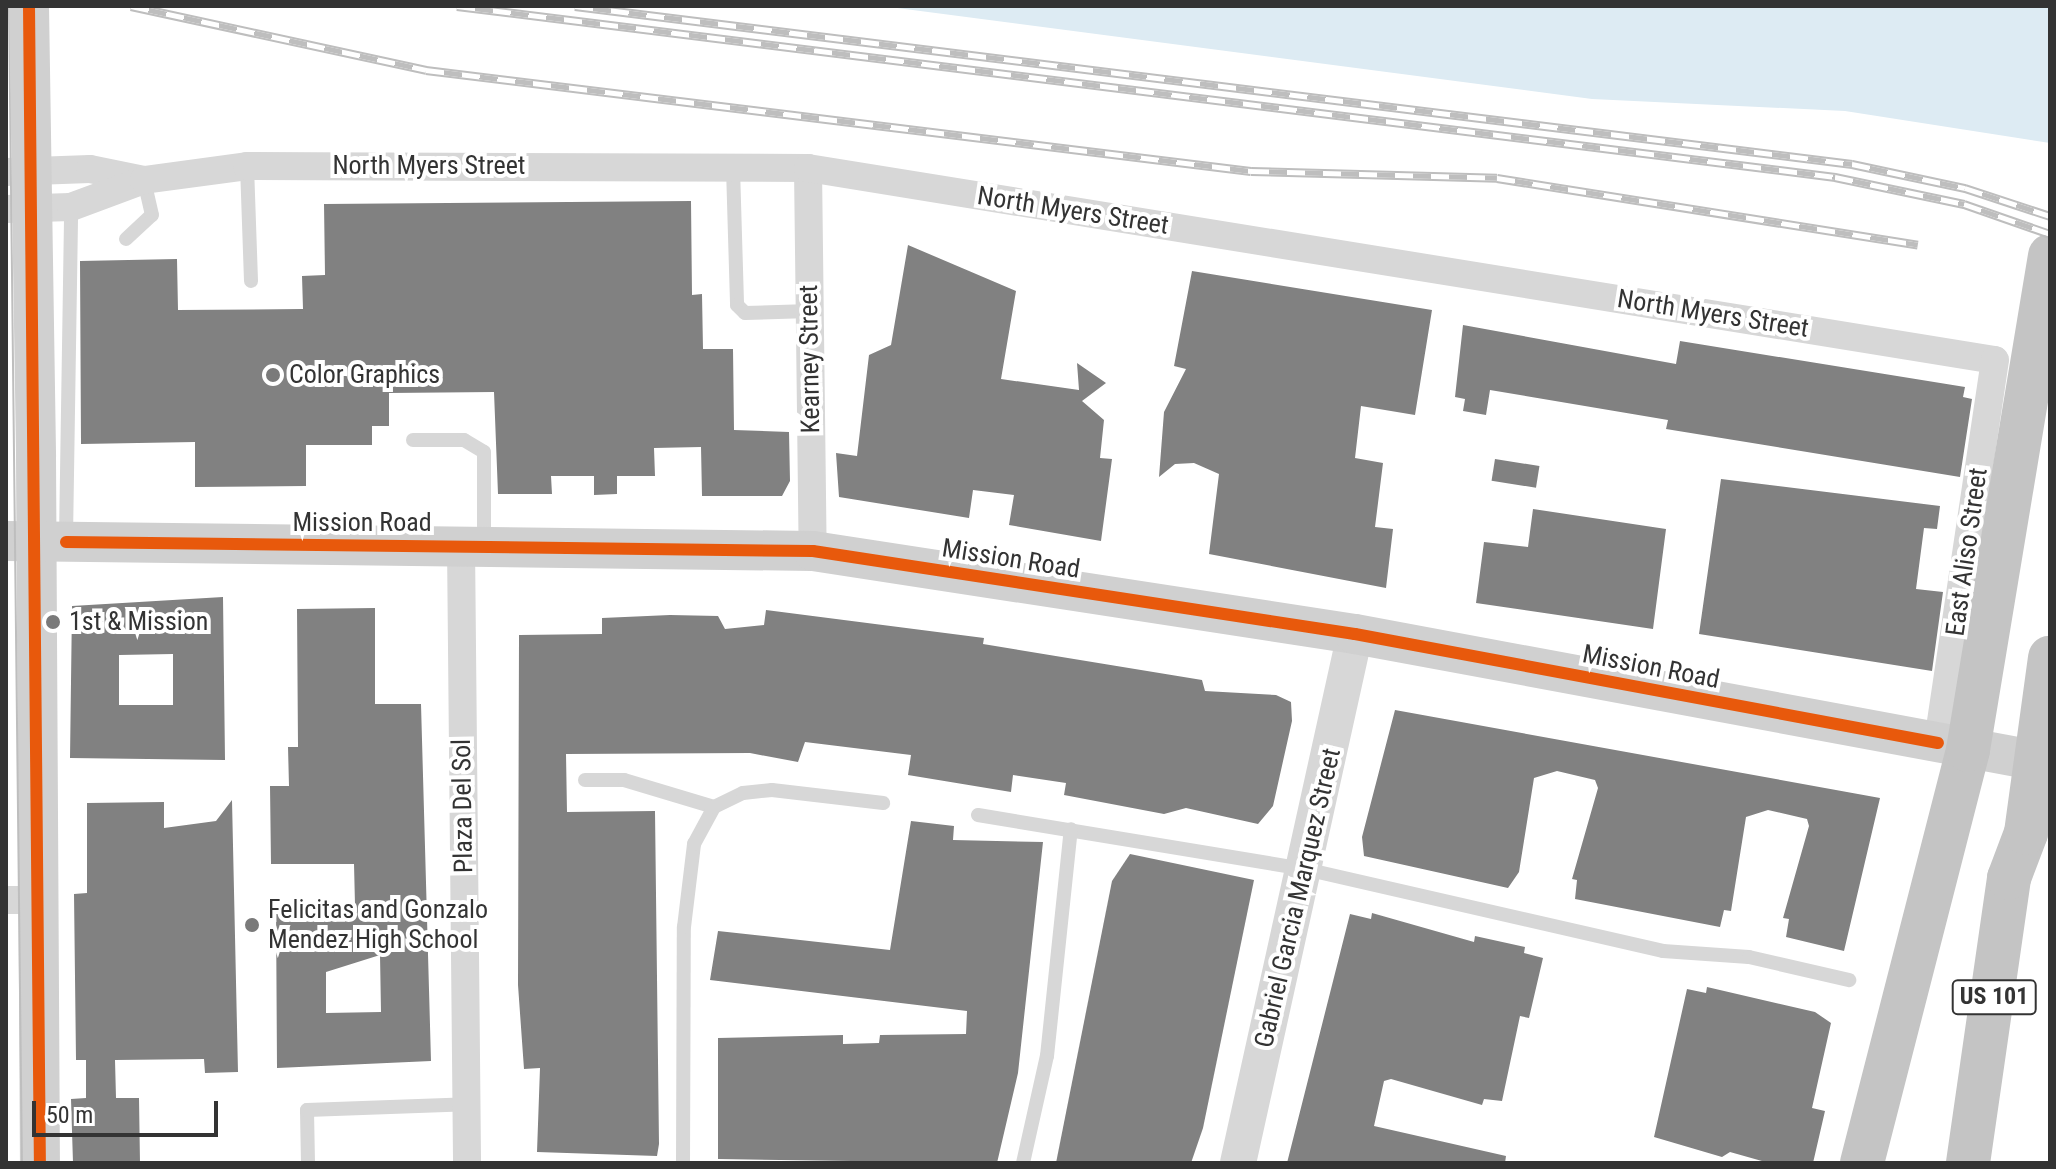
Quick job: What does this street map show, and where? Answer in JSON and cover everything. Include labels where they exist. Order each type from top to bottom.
[{"type":"highway","points":[[1875,1163],[1953,746],[2007,550],[2049,262]]},
{"type":"highway","name":"US 101","points":[[1968,1163],[2009,878],[2026,833],[2050,658]]},
{"type":"highway","points":[[2001,1163],[2026,833]]},
{"type":"highway","points":[[1862,1163],[1909,991]]},
{"type":"main road","points":[[29,6],[36,541],[22,900],[40,1163]]},
{"type":"main road","name":"Mission Road","points":[[36,541],[813,551],[1355,634],[2050,763]]},
{"type":"street","name":"North Myers Street","points":[[6,209],[71,207],[144,180],[247,166],[808,168],[1995,360]]},
{"type":"street","name":"Kearney Street","points":[[808,168],[813,551]]},
{"type":"street","name":"North Myers Street","points":[[6,172],[74,169],[144,180]]},
{"type":"street","name":"East Aliso Street","points":[[1953,746],[1995,360]]},
{"type":"street","name":"Plaza Del Sol","points":[[467,1163],[472,545]]},
{"type":"street","name":"Gabriel Garcia Marquez Street","points":[[1238,1163],[1355,634]]},
{"type":"lane","points":[[247,166],[251,281]]},
{"type":"lane","points":[[733,168],[737,305],[745,313],[810,311]]},
{"type":"lane","points":[[126,239],[152,215],[144,180]]},
{"type":"lane","points":[[36,541],[71,207]]},
{"type":"lane","points":[[413,440],[464,440],[484,452],[472,545]]},
{"type":"lane","points":[[585,780],[624,780],[714,807]]},
{"type":"lane","points":[[683,1163],[684,927],[694,844],[714,807],[743,793],[772,790],[883,803]]},
{"type":"lane","points":[[978,815],[1305,869],[1663,951],[1749,957],[1849,980]]},
{"type":"lane","points":[[1023,1163],[1047,1056],[1071,829]]},
{"type":"lane","points":[[308,1163],[307,1110],[467,1104]]},
{"type":"shaded area","points":[[882,6],[2050,6],[2050,143],[1845,111],[1592,99]]},
{"type":"building","points":[[691,201],[692,295],[702,294],[703,349],[733,349],[734,430],[789,432],[790,481],[782,496],[702,496],[701,447],[654,448],[655,476],[617,476],[617,494],[594,495],[594,476],[551,476],[552,494],[498,494],[494,392],[389,393],[389,426],[372,426],[372,445],[306,445],[306,486],[195,487],[195,442],[81,444],[80,261],[177,259],[178,310],[303,309],[302,276],[325,275],[324,204]]},
{"type":"building","points":[[908,245],[1016,291],[1001,379],[1079,390],[1077,363],[1106,383],[1082,401],[1104,420],[1100,458],[1112,459],[1101,541],[1009,525],[1014,495],[973,490],[969,518],[839,497],[836,453],[857,456],[869,355],[891,345]]},
{"type":"building","points":[[1192,271],[1432,310],[1415,415],[1361,406],[1355,458],[1383,463],[1375,527],[1393,529],[1386,588],[1209,554],[1219,474],[1194,463],[1175,464],[1159,477],[1164,412],[1186,369],[1174,366]]},
{"type":"building","points":[[1463,325],[1676,364],[1680,341],[1965,387],[1963,397],[1972,399],[1960,477],[1666,429],[1668,420],[1490,390],[1486,415],[1463,411],[1465,399],[1455,397]]},
{"type":"building","points":[[1495,459],[1539,466],[1536,488],[1492,481]]},
{"type":"building","points":[[1721,479],[1940,506],[1937,529],[1924,528],[1916,589],[1943,592],[1932,671],[1699,634]]},
{"type":"building","points":[[1533,509],[1666,529],[1653,629],[1476,603],[1484,542],[1528,547]]},
{"type":"building","points":[[223,597],[225,760],[70,758],[72,606]],"holes":[[[173,654],[173,705],[119,705],[119,655]]]},
{"type":"building","points":[[375,608],[375,704],[421,704],[431,1061],[277,1068],[276,906],[355,905],[354,864],[271,864],[270,786],[289,786],[288,747],[298,747],[297,609]],"holes":[[[380,955],[381,1012],[326,1013],[326,972]]]},
{"type":"building","points":[[766,610],[984,638],[983,644],[1202,680],[1205,691],[1276,695],[1291,702],[1292,721],[1273,806],[1258,824],[1186,808],[1164,814],[1064,795],[1066,783],[1013,775],[1011,792],[908,775],[911,755],[805,742],[798,762],[750,753],[566,754],[567,812],[655,811],[659,1144],[657,1156],[537,1152],[540,1068],[524,1069],[518,985],[519,635],[602,634],[602,618],[670,615],[718,616],[725,629],[764,625]]},
{"type":"building","points":[[1395,710],[1880,798],[1844,951],[1786,937],[1789,919],[1783,918],[1809,826],[1807,819],[1768,810],[1746,817],[1731,911],[1724,910],[1720,927],[1575,899],[1577,880],[1572,879],[1598,788],[1595,780],[1557,771],[1534,778],[1519,872],[1508,888],[1364,856],[1362,837]]},
{"type":"building","points":[[232,800],[238,1072],[205,1073],[204,1059],[115,1060],[116,1098],[139,1098],[140,1163],[73,1163],[71,1099],[86,1098],[86,1060],[76,1060],[74,894],[87,893],[87,803],[164,802],[164,828],[216,821]]},
{"type":"building","points":[[911,821],[954,826],[953,840],[1043,842],[1018,1073],[997,1163],[718,1159],[718,1038],[843,1035],[843,1044],[879,1043],[880,1035],[966,1034],[967,1011],[710,980],[718,931],[890,950]]},
{"type":"building","points":[[1130,854],[1254,880],[1203,1128],[1191,1163],[1056,1163],[1112,881]]},
{"type":"building","points":[[1372,913],[1474,942],[1475,936],[1525,947],[1524,953],[1543,958],[1529,1018],[1520,1016],[1502,1101],[1484,1099],[1482,1105],[1391,1079],[1384,1081],[1374,1126],[1506,1156],[1505,1163],[1287,1163],[1350,914],[1371,919]]},
{"type":"building","points":[[1707,987],[1815,1012],[1831,1023],[1812,1108],[1825,1111],[1813,1163],[1769,1163],[1730,1152],[1722,1157],[1654,1137],[1687,989],[1706,993]]},
{"type":"tram line","points":[[9,6],[22,1163]]},
{"type":"railway","points":[[131,6],[426,70],[1251,171],[1497,178],[1918,245]]},
{"type":"railway","points":[[457,6],[1835,177],[1964,204],[2050,234]]},
{"type":"railway","points":[[575,6],[1852,164],[1965,188],[2050,216]]},
{"type":"cycle path","points":[[29,6],[40,1163]]},
{"type":"cycle path","points":[[66,542],[813,551],[1355,634],[1938,743]]},
{"type":"place","name":"Color Graphics","points":[[273,375]]},
{"type":"place","name":"1st & Mission","points":[[53,622]]},
{"type":"place","name":"Felicitas and Gonzalo Mendez High School","points":[[252,925]]}]
